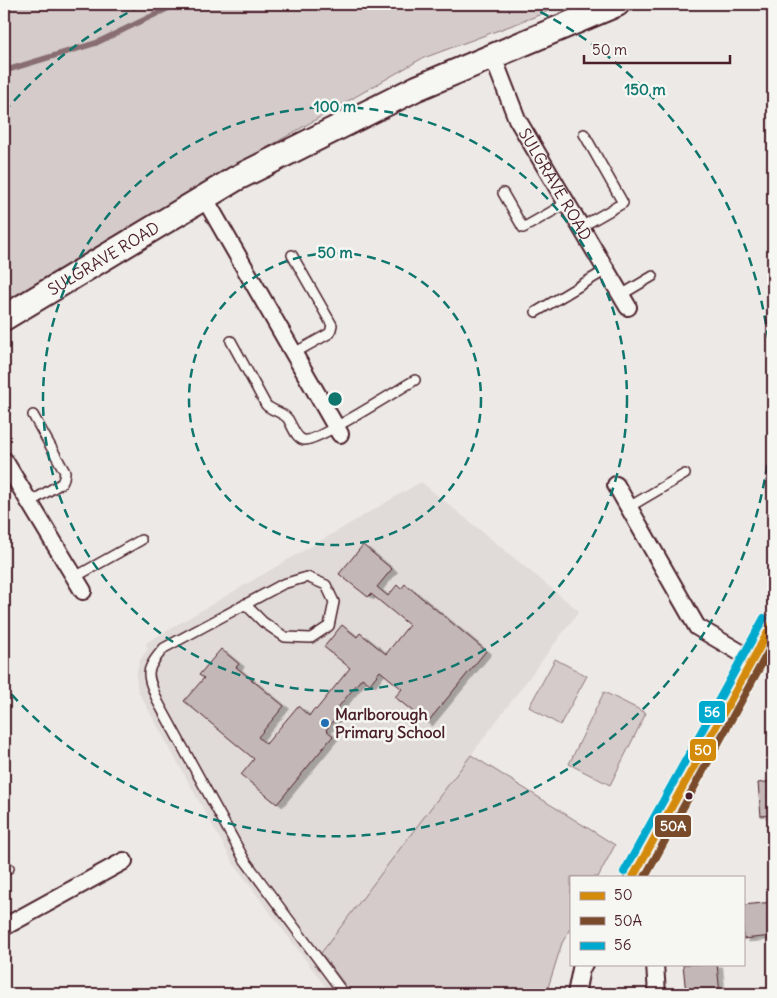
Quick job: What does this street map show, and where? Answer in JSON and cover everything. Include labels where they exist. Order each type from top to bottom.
[{"type":"street","name":"SULGRAVE ROAD","points":[[4,318],[235,179],[417,88],[617,4]]},
{"type":"street","name":"SULGRAVE ROAD","points":[[493,57],[517,119],[624,301]]},
{"type":"street","points":[[204,197],[338,430]]},
{"type":"street","points":[[4,460],[79,584]]},
{"type":"street","points":[[616,484],[697,626],[753,660]]},
{"type":"street","points":[[634,876],[773,623]]},
{"type":"street","points":[[5,922],[124,861]]},
{"type":"street","points":[[576,994],[583,966]]},
{"type":"street","points":[[655,966],[657,994]]},
{"type":"lane","points":[[581,228],[623,203],[584,134]]},
{"type":"lane","points":[[503,193],[523,228],[567,204]]},
{"type":"lane","points":[[292,255],[332,325],[330,333],[294,353]]},
{"type":"lane","points":[[536,312],[606,270]]},
{"type":"lane","points":[[624,301],[653,276]]},
{"type":"lane","points":[[231,341],[266,405],[271,410],[287,417],[300,438],[304,440],[310,440],[338,430],[415,380]]},
{"type":"lane","points":[[30,502],[62,483],[65,472],[33,415]]},
{"type":"lane","points":[[629,507],[685,474]]},
{"type":"lane","points":[[79,584],[142,540]]},
{"type":"lane","points":[[245,604],[285,638],[311,638],[329,626],[334,602],[326,584],[307,577],[283,584],[245,604],[164,648],[151,664],[148,678],[158,702],[244,859],[344,994]]},
{"type":"shaded area","points":[[4,4],[565,4],[421,59],[136,223],[4,302]]},
{"type":"shaded area","name":"Marlborough Primary School","points":[[421,482],[579,611],[471,755],[615,845],[599,876],[570,876],[570,929],[562,943],[546,994],[331,994],[234,864],[138,691],[136,675],[140,660],[148,649],[146,643]]},
{"type":"shaded area","points":[[555,659],[587,676],[560,725],[529,707]]},
{"type":"shaded area","points":[[604,692],[646,713],[610,785],[569,764]]},
{"type":"shaded area","points":[[471,755],[615,845],[599,876],[570,876],[570,929],[562,943],[546,994],[352,994],[321,953]]},
{"type":"building","points":[[363,545],[392,569],[377,587],[388,596],[397,585],[401,589],[405,584],[486,651],[427,723],[395,697],[402,689],[380,671],[370,684],[362,678],[336,710],[339,713],[326,730],[333,736],[277,804],[241,775],[254,759],[184,701],[204,678],[199,675],[221,649],[239,664],[236,667],[284,706],[258,737],[266,744],[298,706],[309,716],[314,709],[316,710],[350,668],[324,647],[342,625],[357,637],[360,633],[386,654],[409,625],[371,594],[368,597],[339,574]]},
{"type":"building","points":[[773,781],[773,815],[761,816],[758,783]]},
{"type":"building","points":[[773,902],[773,936],[744,939],[744,905]]},
{"type":"building","points":[[683,966],[717,966],[720,994],[686,994]]},
{"type":"waterway","points":[[4,71],[96,43],[177,4]]},
{"type":"transit line","name":"56","points":[[624,872],[764,618]]},
{"type":"transit line","name":"50","points":[[634,876],[773,623]]},
{"type":"transit line","name":"50A","points":[[646,876],[773,643]]},
{"type":"place","name":"Marlborough Primary School","points":[[325,723]]}]
